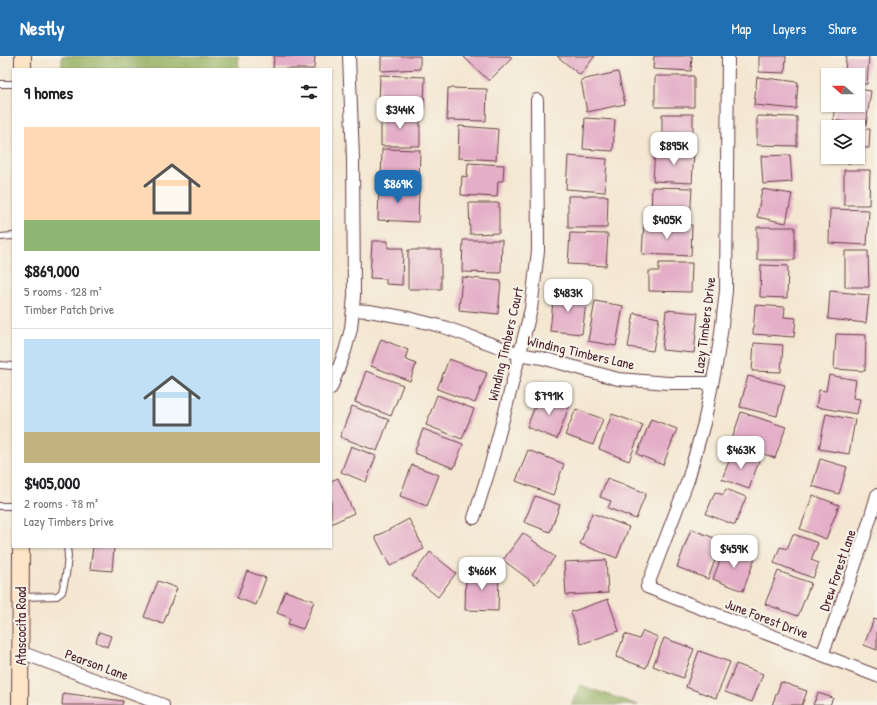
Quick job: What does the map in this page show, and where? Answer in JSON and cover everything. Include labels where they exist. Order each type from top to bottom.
[{"type":"main road","points":[[23,56],[23,68]]},
{"type":"main road","name":"Atascocita Road","points":[[20,705],[21,548]]},
{"type":"street","points":[[332,385],[351,329],[354,296],[354,158],[349,56]]},
{"type":"street","name":"Lazy Timbers Drive","points":[[647,586],[688,480],[704,423],[717,359],[726,291],[728,56]]},
{"type":"street","name":"Winding Timbers Court","points":[[474,518],[504,415],[531,308],[538,251],[537,100]]},
{"type":"street","name":"Winding Timbers Lane","points":[[353,310],[369,311],[408,318],[444,327],[519,354],[542,358],[618,379],[668,383],[712,383]]},
{"type":"street","name":"Drew Forest Lane","points":[[822,654],[863,543],[877,495]]},
{"type":"street","name":"June Forest Drive","points":[[647,586],[877,676]]},
{"type":"street","name":"Pearson Lane","points":[[20,652],[158,704]]},
{"type":"lane","points":[[0,84],[12,84]]},
{"type":"lane","points":[[0,237],[12,236]]},
{"type":"lane","points":[[0,365],[12,366]]},
{"type":"lane","points":[[0,506],[12,506]]},
{"type":"lane","points":[[21,597],[57,596],[62,592],[66,575],[68,556],[67,548]]},
{"type":"green space","points":[[62,56],[238,56],[239,68],[62,68]]},
{"type":"green space","points":[[580,685],[638,705],[571,705]]},
{"type":"building","points":[[274,56],[315,56],[314,68],[273,68]]},
{"type":"building","points":[[381,56],[420,56],[420,69],[381,71]]},
{"type":"building","points":[[463,56],[510,56],[512,58],[489,81]]},
{"type":"building","points":[[557,56],[595,56],[580,75]]},
{"type":"building","points":[[654,56],[692,56],[691,71],[653,69]]},
{"type":"building","points":[[759,56],[786,56],[785,73],[759,72]]},
{"type":"building","points":[[846,56],[869,56],[867,84],[865,84],[865,68],[845,68]]},
{"type":"building","points":[[618,72],[625,104],[587,112],[581,80]]},
{"type":"building","points":[[380,75],[425,77],[424,107],[379,105]]},
{"type":"building","points":[[655,76],[694,76],[694,107],[655,107]]},
{"type":"building","points":[[757,77],[798,82],[796,109],[754,105]]},
{"type":"building","points":[[448,88],[487,89],[486,121],[447,120]]},
{"type":"building","points":[[865,90],[871,91],[866,125],[865,120],[833,120],[834,112],[865,112]]},
{"type":"building","points":[[381,113],[420,113],[420,146],[381,146]]},
{"type":"building","points":[[662,114],[693,114],[693,143],[662,143]]},
{"type":"building","points":[[757,116],[797,117],[797,146],[757,145]]},
{"type":"building","points":[[585,118],[615,120],[613,151],[583,149]]},
{"type":"building","points":[[459,126],[498,129],[496,160],[458,158]]},
{"type":"building","points":[[865,129],[870,129],[869,148],[865,148]]},
{"type":"building","points":[[382,149],[420,150],[419,183],[381,182]]},
{"type":"building","points":[[655,149],[694,151],[692,183],[653,181]]},
{"type":"building","points":[[790,155],[792,182],[763,184],[761,156]]},
{"type":"building","points":[[568,156],[607,159],[605,192],[566,189]]},
{"type":"building","points":[[468,163],[504,165],[503,181],[498,181],[497,197],[461,195],[462,176],[467,177]]},
{"type":"building","points":[[844,170],[870,170],[869,205],[844,205]]},
{"type":"building","points":[[379,187],[419,189],[418,222],[378,220]]},
{"type":"building","points":[[652,187],[692,188],[690,220],[651,218]]},
{"type":"building","points":[[762,189],[792,194],[786,223],[757,217]]},
{"type":"building","points":[[568,196],[608,196],[607,228],[568,228]]},
{"type":"building","points":[[469,203],[499,203],[499,233],[470,234]]},
{"type":"building","points":[[830,209],[869,210],[867,245],[829,243]]},
{"type":"building","points":[[644,223],[692,225],[691,256],[642,254]]},
{"type":"building","points":[[757,227],[795,227],[795,260],[757,260]]},
{"type":"building","points":[[570,233],[608,234],[606,266],[568,264]]},
{"type":"building","points":[[463,240],[502,240],[501,273],[462,272]]},
{"type":"building","points":[[372,241],[388,241],[388,248],[403,248],[402,285],[386,284],[386,279],[370,278]]},
{"type":"building","points":[[408,250],[441,250],[441,289],[408,289]]},
{"type":"building","points":[[845,251],[868,251],[869,287],[845,287]]},
{"type":"building","points":[[659,263],[692,263],[691,292],[649,291],[649,271],[659,271]]},
{"type":"building","points":[[761,265],[788,266],[787,298],[760,297]]},
{"type":"building","points":[[462,277],[501,281],[498,314],[459,310]]},
{"type":"building","points":[[554,291],[587,295],[582,334],[550,331]]},
{"type":"building","points":[[830,291],[869,295],[866,323],[828,319]]},
{"type":"building","points":[[595,301],[623,306],[616,346],[588,341]]},
{"type":"building","points":[[755,305],[785,307],[784,317],[796,318],[794,337],[753,334]]},
{"type":"building","points":[[666,310],[698,313],[694,353],[662,350]]},
{"type":"building","points":[[634,313],[659,318],[653,351],[628,347]]},
{"type":"building","points":[[836,334],[866,335],[865,371],[834,369]]},
{"type":"building","points":[[381,339],[408,350],[405,359],[416,364],[410,381],[371,366]]},
{"type":"building","points":[[754,343],[783,345],[781,372],[752,371]]},
{"type":"building","points":[[449,359],[487,373],[475,403],[437,389]]},
{"type":"building","points":[[366,371],[403,385],[391,416],[355,402]]},
{"type":"building","points":[[829,375],[856,380],[853,398],[860,399],[857,414],[816,407],[819,390],[826,391]]},
{"type":"building","points":[[748,376],[785,385],[777,416],[740,407]]},
{"type":"building","points":[[540,393],[570,404],[557,439],[527,427]]},
{"type":"building","points":[[437,395],[474,409],[462,439],[426,425]]},
{"type":"building","points":[[352,406],[389,420],[377,451],[340,437]]},
{"type":"building","points":[[576,409],[603,419],[593,445],[565,435]]},
{"type":"building","points":[[741,412],[786,427],[775,458],[731,442]]},
{"type":"building","points":[[612,414],[643,425],[629,461],[599,449]]},
{"type":"building","points":[[826,414],[855,420],[849,454],[819,449]]},
{"type":"building","points":[[651,419],[677,429],[663,465],[637,454]]},
{"type":"building","points":[[423,429],[463,444],[454,468],[414,453]]},
{"type":"building","points":[[351,446],[376,456],[366,482],[341,472]]},
{"type":"building","points":[[528,450],[564,464],[553,495],[516,481]]},
{"type":"building","points":[[733,451],[759,461],[749,489],[722,479]]},
{"type":"building","points":[[820,459],[847,467],[839,494],[812,486]]},
{"type":"building","points":[[412,465],[439,475],[427,506],[400,496]]},
{"type":"building","points":[[338,478],[354,513],[332,524],[332,481]]},
{"type":"building","points":[[607,478],[646,493],[636,519],[608,508],[611,501],[600,497]]},
{"type":"building","points":[[726,489],[746,497],[735,525],[706,514],[715,492],[723,495]]},
{"type":"building","points":[[813,495],[839,505],[826,539],[800,529]]},
{"type":"building","points":[[535,496],[560,505],[550,532],[524,522]]},
{"type":"building","points":[[592,513],[629,527],[617,558],[580,544]]},
{"type":"building","points":[[409,519],[424,549],[390,566],[375,537]]},
{"type":"building","points":[[691,529],[722,541],[708,579],[677,567]]},
{"type":"building","points":[[523,533],[555,557],[535,584],[503,560]]},
{"type":"building","points":[[793,534],[818,543],[811,560],[819,563],[813,578],[774,563],[780,547],[787,549]]},
{"type":"building","points":[[725,547],[755,558],[743,591],[713,579]]},
{"type":"building","points":[[93,548],[114,548],[112,571],[90,569]]},
{"type":"building","points":[[430,552],[456,573],[438,597],[412,576]]},
{"type":"building","points":[[606,560],[608,593],[566,595],[564,562]]},
{"type":"building","points":[[247,571],[266,578],[256,605],[237,598]]},
{"type":"building","points":[[466,571],[499,571],[498,611],[465,610]]},
{"type":"building","points":[[778,571],[811,583],[798,616],[765,604]]},
{"type":"building","points":[[158,581],[177,588],[163,624],[144,617]]},
{"type":"building","points":[[285,591],[314,601],[303,629],[288,624],[290,618],[277,613]]},
{"type":"building","points":[[608,599],[619,631],[581,644],[571,612]]},
{"type":"building","points":[[874,619],[877,620],[877,650],[864,645]]},
{"type":"building","points":[[643,631],[658,637],[646,668],[616,657],[625,634],[639,639]]},
{"type":"building","points":[[99,632],[111,636],[107,647],[96,642]]},
{"type":"building","points":[[664,638],[694,649],[683,678],[653,666]]},
{"type":"building","points":[[699,651],[730,662],[716,698],[686,687]]},
{"type":"building","points":[[736,664],[763,674],[752,702],[725,692]]},
{"type":"building","points":[[781,682],[807,691],[802,705],[772,705]]},
{"type":"building","points":[[63,693],[123,701],[122,705],[62,705]]},
{"type":"building","points":[[818,693],[833,698],[830,705],[813,705]]}]
